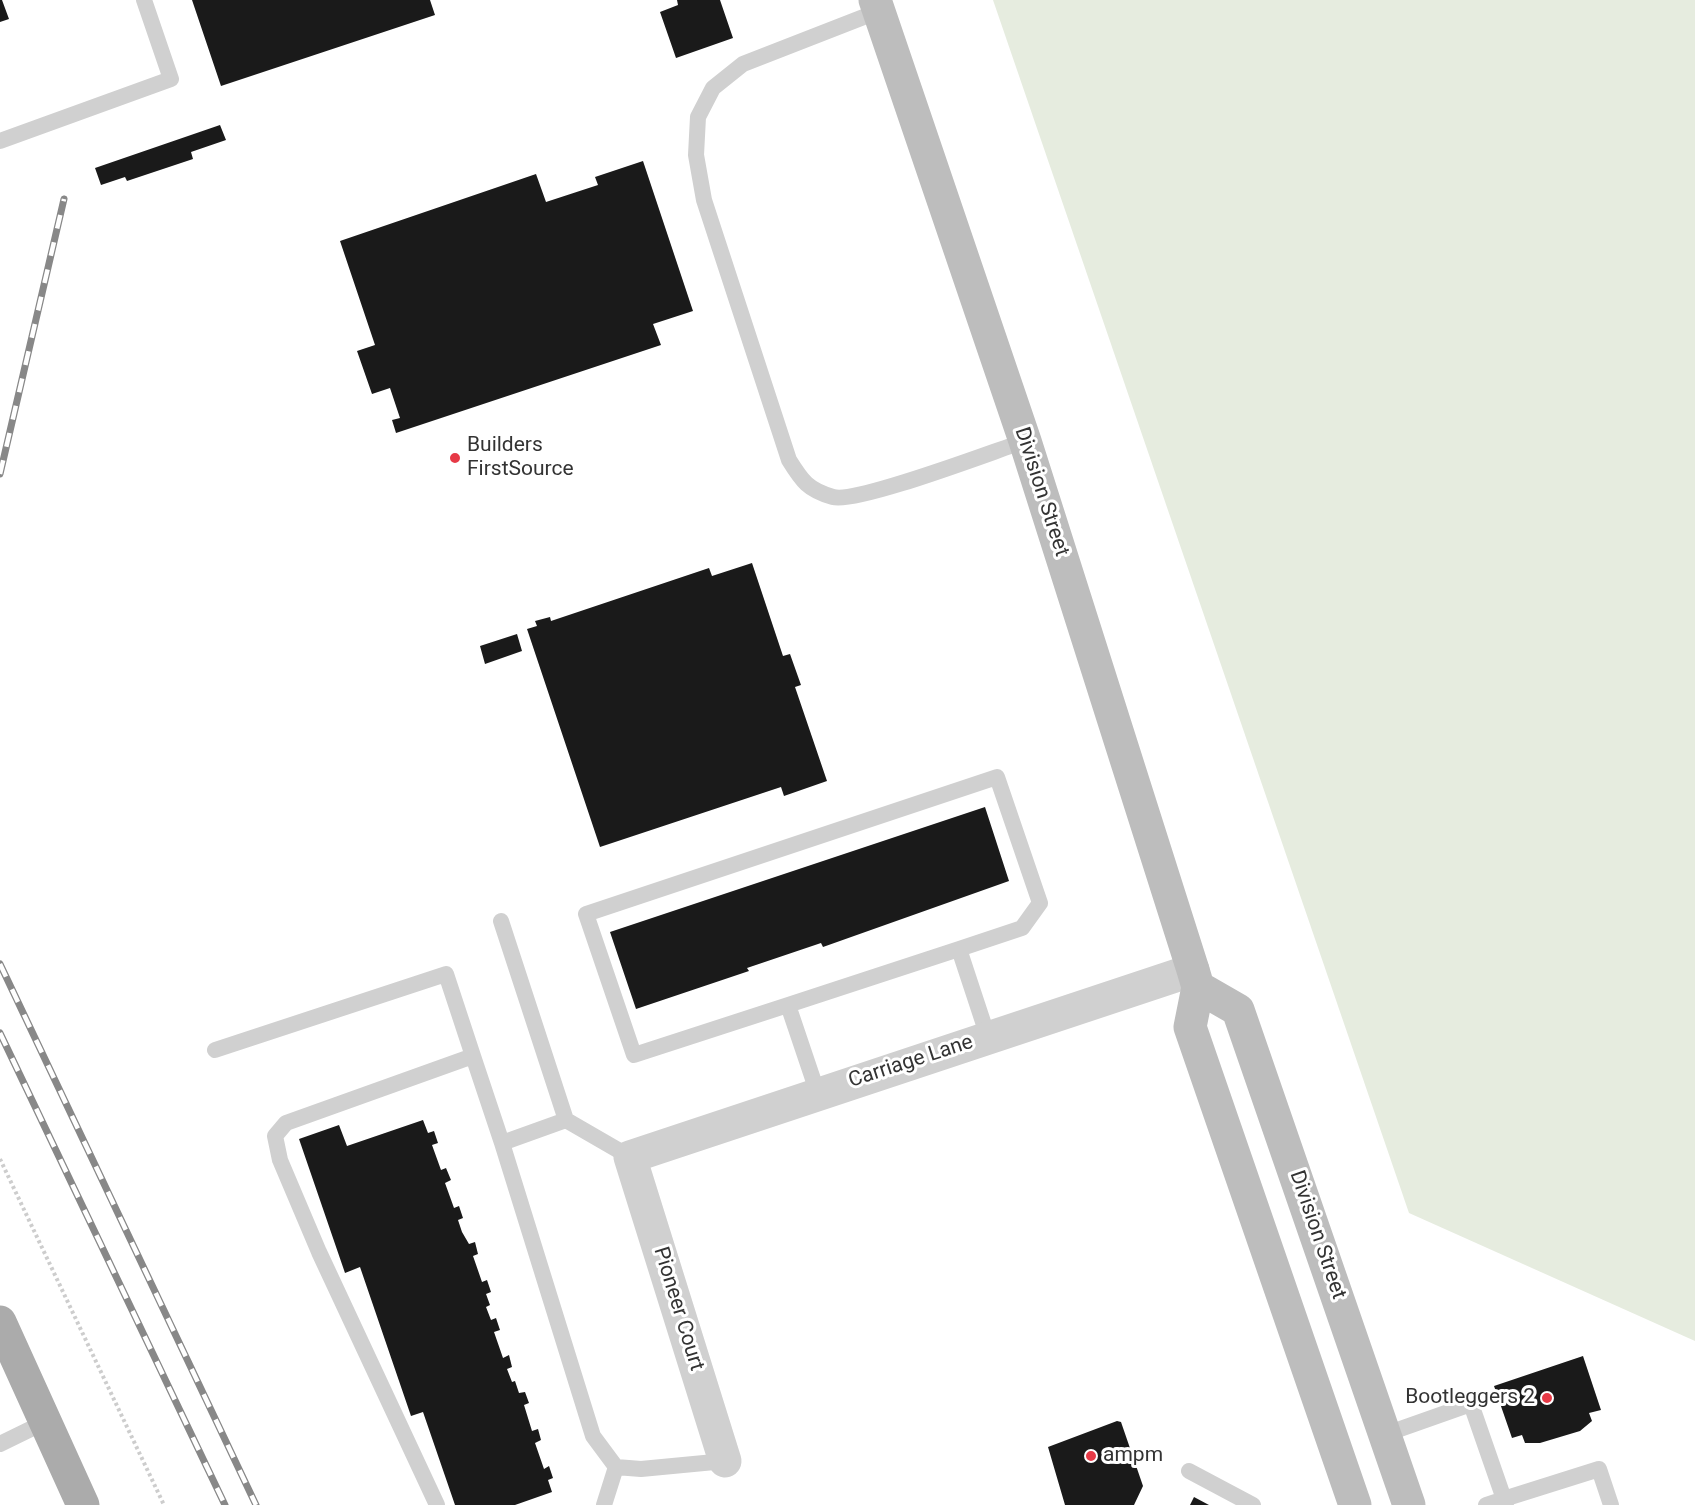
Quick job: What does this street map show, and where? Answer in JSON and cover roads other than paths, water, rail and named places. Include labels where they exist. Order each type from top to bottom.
[{"type":"main road","name":"Division Street","points":[[877,6],[1025,441],[1196,978],[1190,1027],[1355,1505]]},
{"type":"main road","name":"Division Street","points":[[1196,978],[1238,1010],[1409,1505]]},
{"type":"main road","points":[[0,1322],[83,1505]]},
{"type":"street","name":"Carriage Lane","points":[[630,1157],[988,1036],[1196,978]]},
{"type":"street","name":"Pioneer Court","points":[[630,1157],[725,1461]]},
{"type":"lane","points":[[0,141],[171,79],[144,0]]},
{"type":"lane","points":[[877,6],[743,64],[712,88],[698,117],[696,155],[704,200],[789,460],[806,486],[835,498],[873,492],[1025,441]]},
{"type":"lane","points":[[997,777],[1040,903],[1022,928],[788,1005],[634,1055],[586,914],[997,777]]},
{"type":"lane","points":[[501,921],[566,1120],[630,1157]]},
{"type":"lane","points":[[959,949],[988,1036]]},
{"type":"lane","points":[[215,1050],[446,974],[502,1143],[593,1436],[616,1467],[641,1469],[725,1461]]},
{"type":"lane","points":[[788,1005],[818,1094]]},
{"type":"lane","points":[[437,1505],[319,1252],[280,1160],[275,1136],[286,1123],[473,1056]]},
{"type":"lane","points":[[502,1143],[566,1120]]},
{"type":"lane","points":[[1386,1434],[1471,1404],[1505,1502]]},
{"type":"lane","points":[[0,1444],[45,1422]]},
{"type":"lane","points":[[604,1505],[616,1467]]},
{"type":"lane","points":[[1486,1505],[1505,1502],[1599,1469],[1611,1505]]},
{"type":"lane","points":[[1189,1471],[1233,1500],[1253,1505]]},
{"type":"railway","points":[[0,474],[64,199]]},
{"type":"railway","points":[[0,964],[256,1505]]},
{"type":"railway","points":[[0,1033],[225,1505]]},
{"type":"place","name":"Builders FirstSource","points":[[455,458]]},
{"type":"place","name":"Bootleggers 2","points":[[1547,1398]]},
{"type":"place","name":"ampm","points":[[1091,1456]]}]
